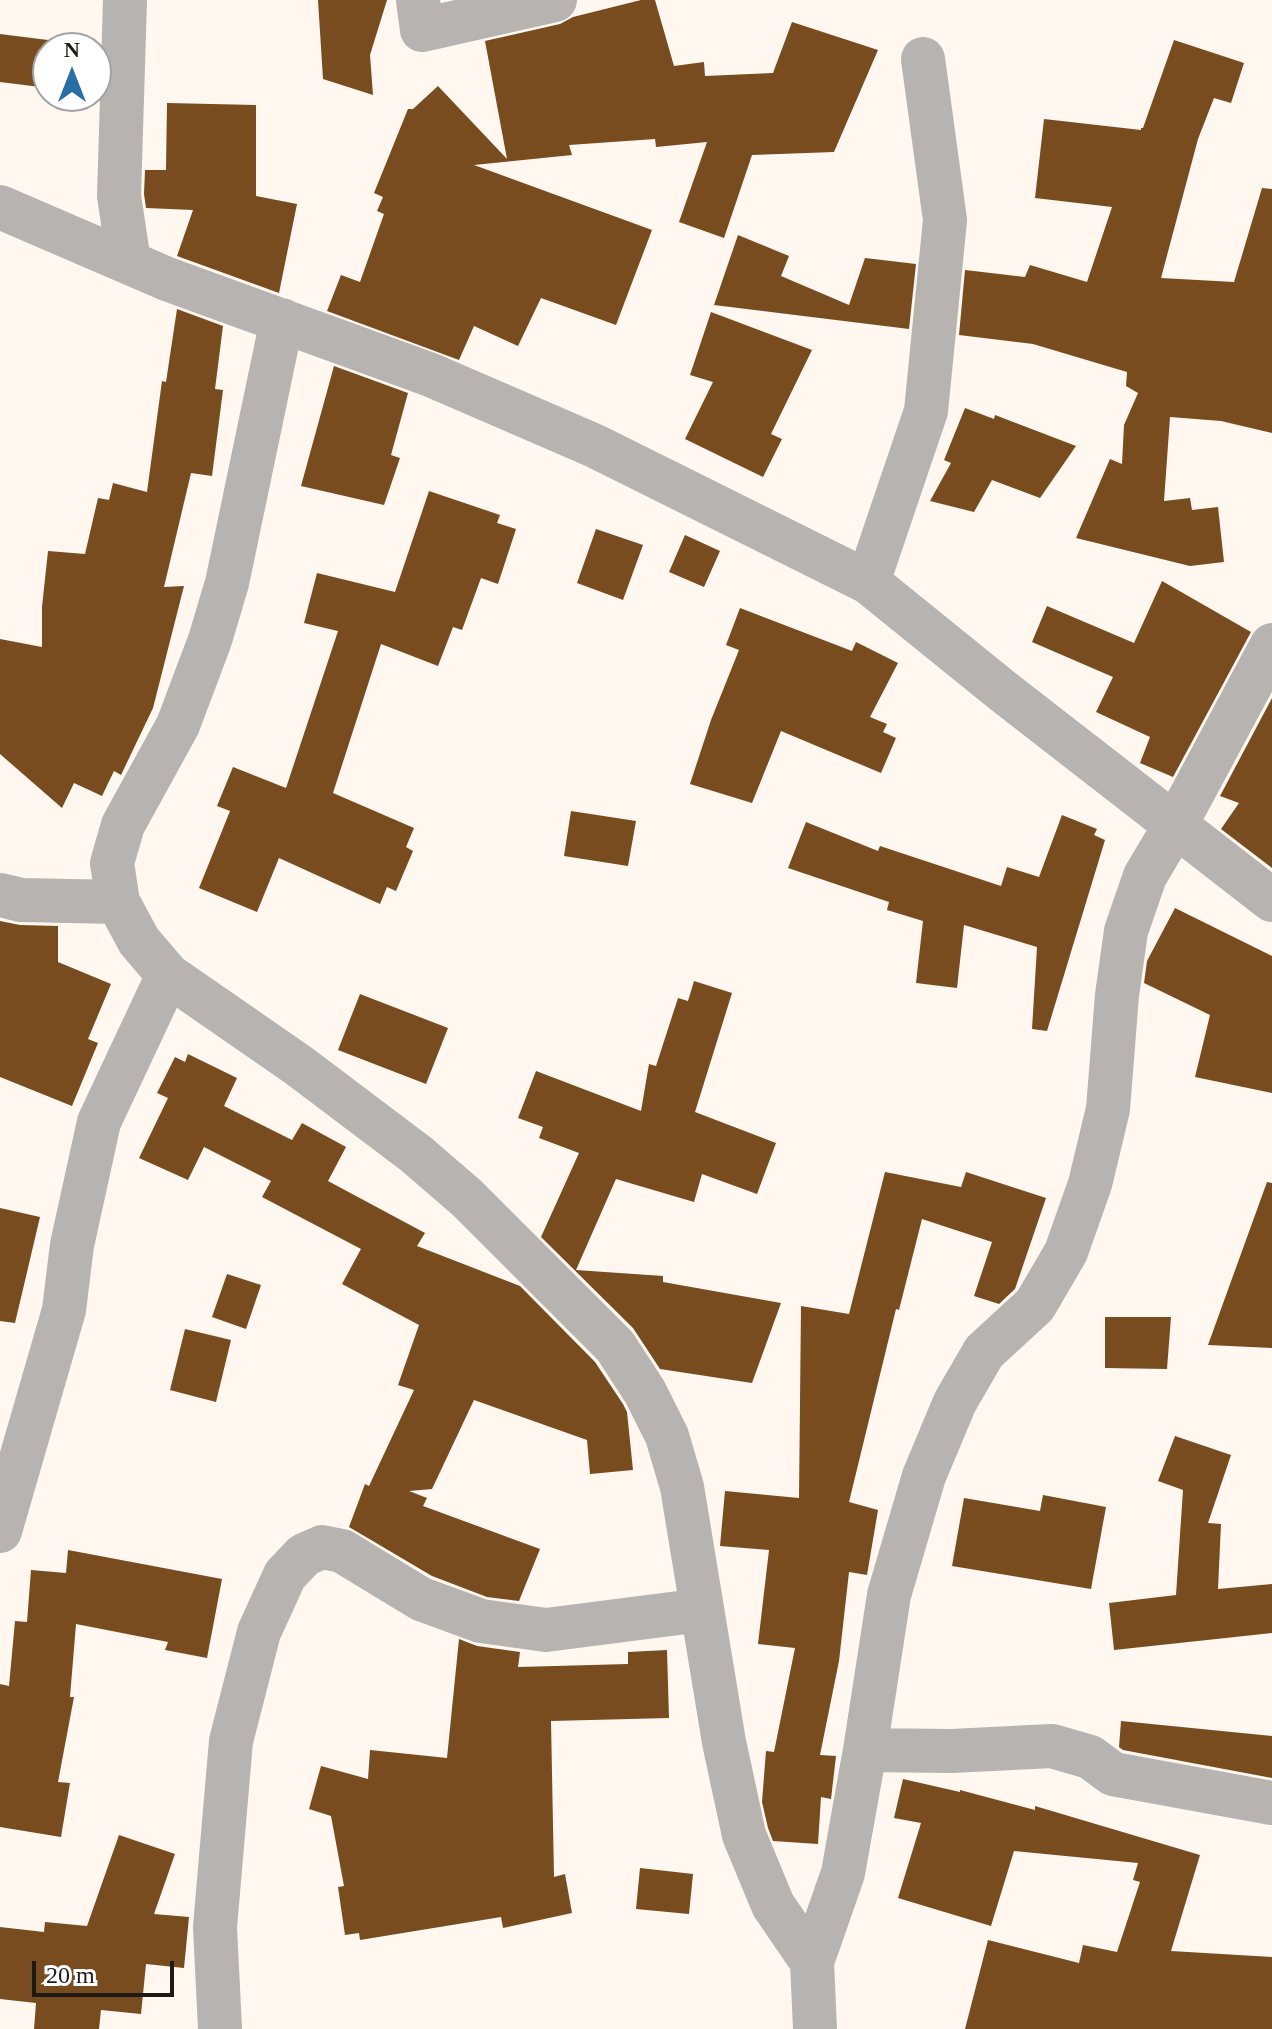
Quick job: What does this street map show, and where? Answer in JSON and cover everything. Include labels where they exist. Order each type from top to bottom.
[{"type":"street","points":[[125,0],[119,196],[129,262]]},
{"type":"street","points":[[418,0],[422,30],[555,0]]},
{"type":"street","points":[[868,582],[926,411],[945,220],[923,59]]},
{"type":"street","points":[[0,207],[167,279],[431,375],[595,446],[868,582],[1272,900]]},
{"type":"street","points":[[282,320],[227,583],[210,640],[178,725],[123,825],[112,863],[118,902],[139,941],[168,975],[298,1065],[416,1154],[467,1198],[615,1346],[645,1392],[667,1436],[682,1487],[724,1742],[744,1835],[773,1905],[812,1962]]},
{"type":"street","points":[[815,2029],[812,1962],[843,1873],[889,1595],[924,1476],[955,1402],[984,1352],[1035,1305],[1066,1252],[1090,1184],[1108,1109],[1117,995],[1126,931],[1145,876],[1272,645]]},
{"type":"street","points":[[0,895],[21,900],[118,902]]},
{"type":"street","points":[[0,1531],[64,1310],[72,1245],[99,1122],[168,975]]},
{"type":"street","points":[[220,2029],[215,1927],[231,1741],[259,1632],[285,1575],[304,1555],[322,1547],[342,1551],[421,1599],[481,1621],[546,1630],[702,1610]]},
{"type":"street","points":[[865,1750],[952,1751],[1052,1746],[1090,1757],[1113,1774],[1272,1803]]},
{"type":"building","points":[[318,0],[387,0],[370,55],[373,95],[323,79]]},
{"type":"building","points":[[641,0],[655,0],[674,66],[704,62],[705,76],[773,73],[792,22],[878,50],[834,152],[752,155],[724,238],[679,222],[707,142],[656,147],[655,139],[569,145],[572,155],[474,165],[652,230],[616,325],[541,298],[518,346],[474,326],[459,360],[327,311],[341,275],[360,282],[384,214],[377,211],[383,197],[374,193],[408,109],[413,109],[438,86],[507,159],[485,41],[560,24],[573,17]]},
{"type":"building","points":[[0,34],[32,38],[32,86],[0,82]]},
{"type":"building","points":[[1174,40],[1244,63],[1231,103],[1214,98],[1198,139],[1161,278],[1234,282],[1262,188],[1272,189],[1272,433],[1221,421],[1170,417],[1164,501],[1190,498],[1192,510],[1218,507],[1224,562],[1190,566],[1076,538],[1110,459],[1122,464],[1124,425],[1138,393],[1126,386],[1127,372],[1033,344],[959,335],[965,270],[1025,277],[1030,265],[1087,282],[1112,207],[1035,198],[1044,119],[1141,130]]},
{"type":"building","points":[[167,103],[256,105],[256,196],[297,204],[279,293],[177,256],[193,210],[146,208],[145,170],[166,170]]},
{"type":"building","points":[[738,235],[789,256],[781,276],[849,305],[865,258],[916,264],[909,329],[714,305]]},
{"type":"building","points":[[177,309],[223,326],[215,389],[223,390],[212,476],[191,473],[164,587],[184,586],[153,708],[121,775],[114,771],[102,796],[74,783],[62,808],[0,754],[0,639],[42,647],[42,607],[48,551],[85,554],[98,498],[109,500],[113,483],[147,492],[162,381],[166,382]]},
{"type":"building","points":[[711,312],[812,350],[771,434],[782,439],[763,477],[685,439],[713,382],[690,375]]},
{"type":"building","points":[[334,366],[408,393],[391,455],[400,458],[384,505],[301,486]]},
{"type":"building","points":[[965,408],[994,419],[995,415],[1076,446],[1040,498],[992,480],[974,512],[930,501],[951,463],[944,460]]},
{"type":"building","points":[[429,491],[500,515],[497,523],[516,529],[498,584],[481,578],[462,630],[453,627],[438,666],[381,644],[333,793],[414,828],[406,847],[413,851],[396,891],[387,887],[380,904],[279,858],[257,912],[199,888],[230,811],[217,806],[233,767],[286,788],[338,631],[304,623],[317,573],[395,592]]},
{"type":"building","points":[[596,529],[643,545],[623,600],[577,583]]},
{"type":"building","points":[[685,535],[720,551],[704,587],[669,572]]},
{"type":"building","points":[[1162,581],[1251,632],[1173,777],[1140,763],[1150,737],[1096,712],[1113,677],[1032,642],[1047,606],[1134,643]]},
{"type":"building","points":[[740,608],[852,651],[856,642],[898,663],[870,717],[887,724],[883,732],[896,738],[881,773],[781,731],[752,803],[690,784],[739,650],[726,645]]},
{"type":"building","points":[[1272,698],[1272,868],[1221,829],[1239,803],[1220,796]]},
{"type":"building","points":[[571,811],[636,821],[628,866],[564,856]]},
{"type":"building","points":[[1062,815],[1097,829],[1094,835],[1105,840],[1047,1031],[1032,1029],[1037,947],[964,925],[957,988],[916,983],[923,921],[887,910],[889,902],[788,868],[806,822],[878,851],[880,846],[1001,886],[1007,867],[1039,877]]},
{"type":"building","points":[[1175,908],[1272,956],[1272,1093],[1195,1077],[1210,1015],[1144,983],[1147,961]]},
{"type":"building","points":[[0,921],[58,926],[58,962],[111,984],[88,1039],[98,1043],[72,1106],[0,1077]]},
{"type":"building","points":[[694,981],[732,993],[695,1112],[776,1143],[757,1194],[702,1174],[694,1202],[616,1179],[576,1270],[663,1276],[663,1282],[781,1303],[752,1383],[660,1369],[633,1328],[541,1237],[579,1153],[539,1138],[543,1127],[518,1118],[536,1071],[641,1111],[649,1064],[656,1066],[678,998],[688,1001]]},
{"type":"building","points":[[360,994],[448,1028],[426,1084],[338,1050]]},
{"type":"building","points":[[188,1054],[237,1078],[224,1106],[292,1140],[302,1123],[346,1147],[328,1181],[425,1233],[417,1246],[520,1286],[595,1362],[623,1404],[627,1412],[633,1470],[590,1474],[587,1440],[474,1400],[432,1489],[409,1491],[427,1498],[423,1506],[540,1549],[519,1601],[487,1597],[432,1576],[349,1527],[365,1484],[369,1486],[414,1390],[398,1385],[419,1325],[342,1284],[361,1249],[262,1197],[271,1181],[204,1147],[188,1180],[139,1158],[168,1098],[157,1093],[175,1057],[185,1062]]},
{"type":"building","points":[[885,1172],[961,1187],[966,1172],[1046,1198],[1015,1289],[999,1304],[974,1296],[992,1242],[922,1219],[899,1310],[896,1309],[849,1502],[878,1510],[867,1575],[849,1572],[839,1661],[820,1755],[836,1756],[831,1799],[821,1797],[818,1844],[773,1841],[762,1802],[766,1751],[774,1752],[795,1648],[758,1644],[769,1550],[720,1546],[725,1491],[799,1498],[801,1306],[849,1314]]},
{"type":"building","points":[[1267,1182],[1272,1183],[1272,1348],[1208,1345]]},
{"type":"building","points":[[0,1208],[40,1217],[15,1323],[0,1321]]},
{"type":"building","points":[[227,1274],[261,1285],[246,1329],[212,1317]]},
{"type":"building","points":[[1105,1317],[1171,1317],[1167,1369],[1105,1368]]},
{"type":"building","points":[[185,1329],[231,1340],[216,1402],[170,1390]]},
{"type":"building","points":[[1175,1436],[1231,1455],[1208,1523],[1221,1524],[1218,1589],[1272,1584],[1272,1633],[1114,1650],[1109,1603],[1176,1595],[1183,1490],[1158,1481]]},
{"type":"building","points":[[1043,1495],[1106,1507],[1091,1589],[952,1566],[964,1498],[1040,1511]]},
{"type":"building","points":[[68,1550],[222,1579],[207,1658],[165,1650],[168,1642],[76,1624],[70,1697],[74,1697],[58,1782],[70,1783],[61,1837],[0,1827],[0,1684],[9,1686],[15,1621],[27,1622],[31,1570],[66,1573]]},
{"type":"building","points":[[459,1639],[477,1646],[520,1652],[518,1667],[628,1664],[628,1652],[667,1650],[669,1718],[551,1721],[554,1877],[565,1874],[572,1913],[503,1928],[501,1917],[360,1940],[359,1933],[345,1935],[338,1887],[344,1886],[331,1816],[309,1809],[321,1766],[368,1779],[370,1750],[447,1758]]},
{"type":"building","points":[[1121,1721],[1272,1736],[1272,1778],[1123,1750],[1119,1747]]},
{"type":"building","points":[[903,1779],[1035,1810],[1035,1806],[1200,1855],[1171,1951],[1272,1957],[1272,2029],[965,2029],[988,1940],[1079,1963],[1083,1945],[1117,1952],[1140,1882],[1133,1880],[1138,1863],[1014,1851],[991,1926],[898,1898],[921,1823],[894,1818]]},
{"type":"building","points":[[119,1835],[175,1854],[154,1914],[189,1917],[184,1968],[146,1964],[141,2014],[101,2010],[99,2029],[34,2029],[36,2003],[0,1999],[0,1927],[44,1932],[45,1922],[87,1926]]},
{"type":"building","points":[[640,1868],[693,1874],[689,1914],[636,1909]]}]
